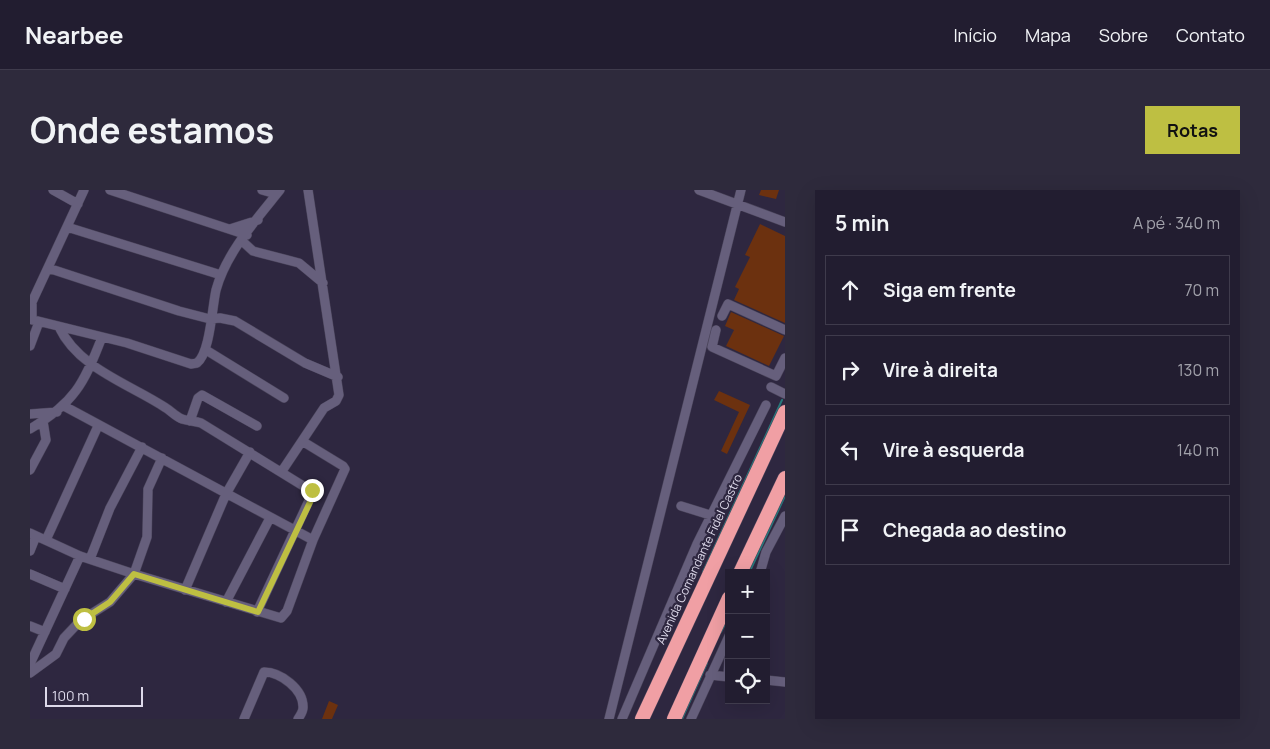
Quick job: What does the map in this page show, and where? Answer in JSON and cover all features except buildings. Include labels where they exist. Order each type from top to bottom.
[{"type":"highway","name":"Avenida Comandante Fidel Castro","points":[[642,719],[785,412]]},
{"type":"highway","points":[[742,569],[785,478]]},
{"type":"highway","points":[[674,719],[725,607]]},
{"type":"street","points":[[53,190],[78,204]]},
{"type":"street","points":[[30,346],[34,320],[31,302],[84,190]]},
{"type":"street","points":[[110,190],[230,229],[244,238],[253,251],[299,263],[324,283]]},
{"type":"street","points":[[34,320],[149,349],[191,364],[199,361],[206,350],[210,319],[221,275],[244,238],[278,192],[262,190]]},
{"type":"street","points":[[282,472],[324,408],[338,398],[338,377],[308,190]]},
{"type":"street","points":[[699,190],[737,206],[785,222]]},
{"type":"street","points":[[609,719],[741,190]]},
{"type":"street","points":[[230,229],[258,220]]},
{"type":"street","points":[[67,227],[221,275]]},
{"type":"street","points":[[48,268],[210,319],[220,318],[235,321],[305,364],[338,377]]},
{"type":"street","points":[[722,316],[728,304],[785,330]]},
{"type":"street","points":[[59,327],[70,344],[92,364],[125,386],[166,408],[180,418],[201,423],[313,492],[312,498],[258,612]]},
{"type":"street","points":[[716,330],[712,347],[776,376],[785,358]]},
{"type":"street","points":[[30,429],[60,409],[77,392],[92,364],[102,337]]},
{"type":"street","points":[[206,350],[284,398]]},
{"type":"street","points":[[771,388],[785,394]]},
{"type":"street","points":[[190,421],[198,398],[202,395],[257,426]]},
{"type":"street","points":[[622,719],[710,515],[766,405]]},
{"type":"street","points":[[30,414],[60,409],[142,447],[313,540]]},
{"type":"street","points":[[30,470],[46,440],[43,421]]},
{"type":"street","points":[[46,540],[98,426]]},
{"type":"street","points":[[30,551],[33,535],[80,556],[277,618],[286,614],[313,540],[345,469],[302,441]]},
{"type":"street","points":[[90,559],[110,508],[142,447]]},
{"type":"street","points":[[184,590],[226,494],[250,452]]},
{"type":"street","points":[[30,673],[56,654],[64,638],[80,621],[110,602],[134,574],[147,537],[148,490],[162,458]]},
{"type":"street","points":[[681,506],[710,515]]},
{"type":"street","points":[[763,569],[771,557],[780,525],[785,516]]},
{"type":"street","points":[[226,602],[270,518]]},
{"type":"street","points":[[30,664],[80,556]]},
{"type":"street","points":[[30,574],[65,589]]},
{"type":"street","points":[[30,626],[45,632]]},
{"type":"street","points":[[691,719],[725,644]]},
{"type":"street","points":[[244,719],[264,672],[271,672],[291,684],[302,702],[303,709],[298,719]]},
{"type":"street","points":[[710,675],[725,677]]},
{"type":"street","points":[[770,680],[785,682]]},
{"type":"waterway","points":[[703,572],[782,400]]},
{"type":"waterway","points":[[751,569],[785,496]]},
{"type":"waterway","points":[[721,632],[725,624]]},
{"type":"waterway","points":[[682,719],[707,663]]},
{"type":"route","points":[[84,619],[117,596],[134,574],[258,612],[312,498],[312,490]]}]
